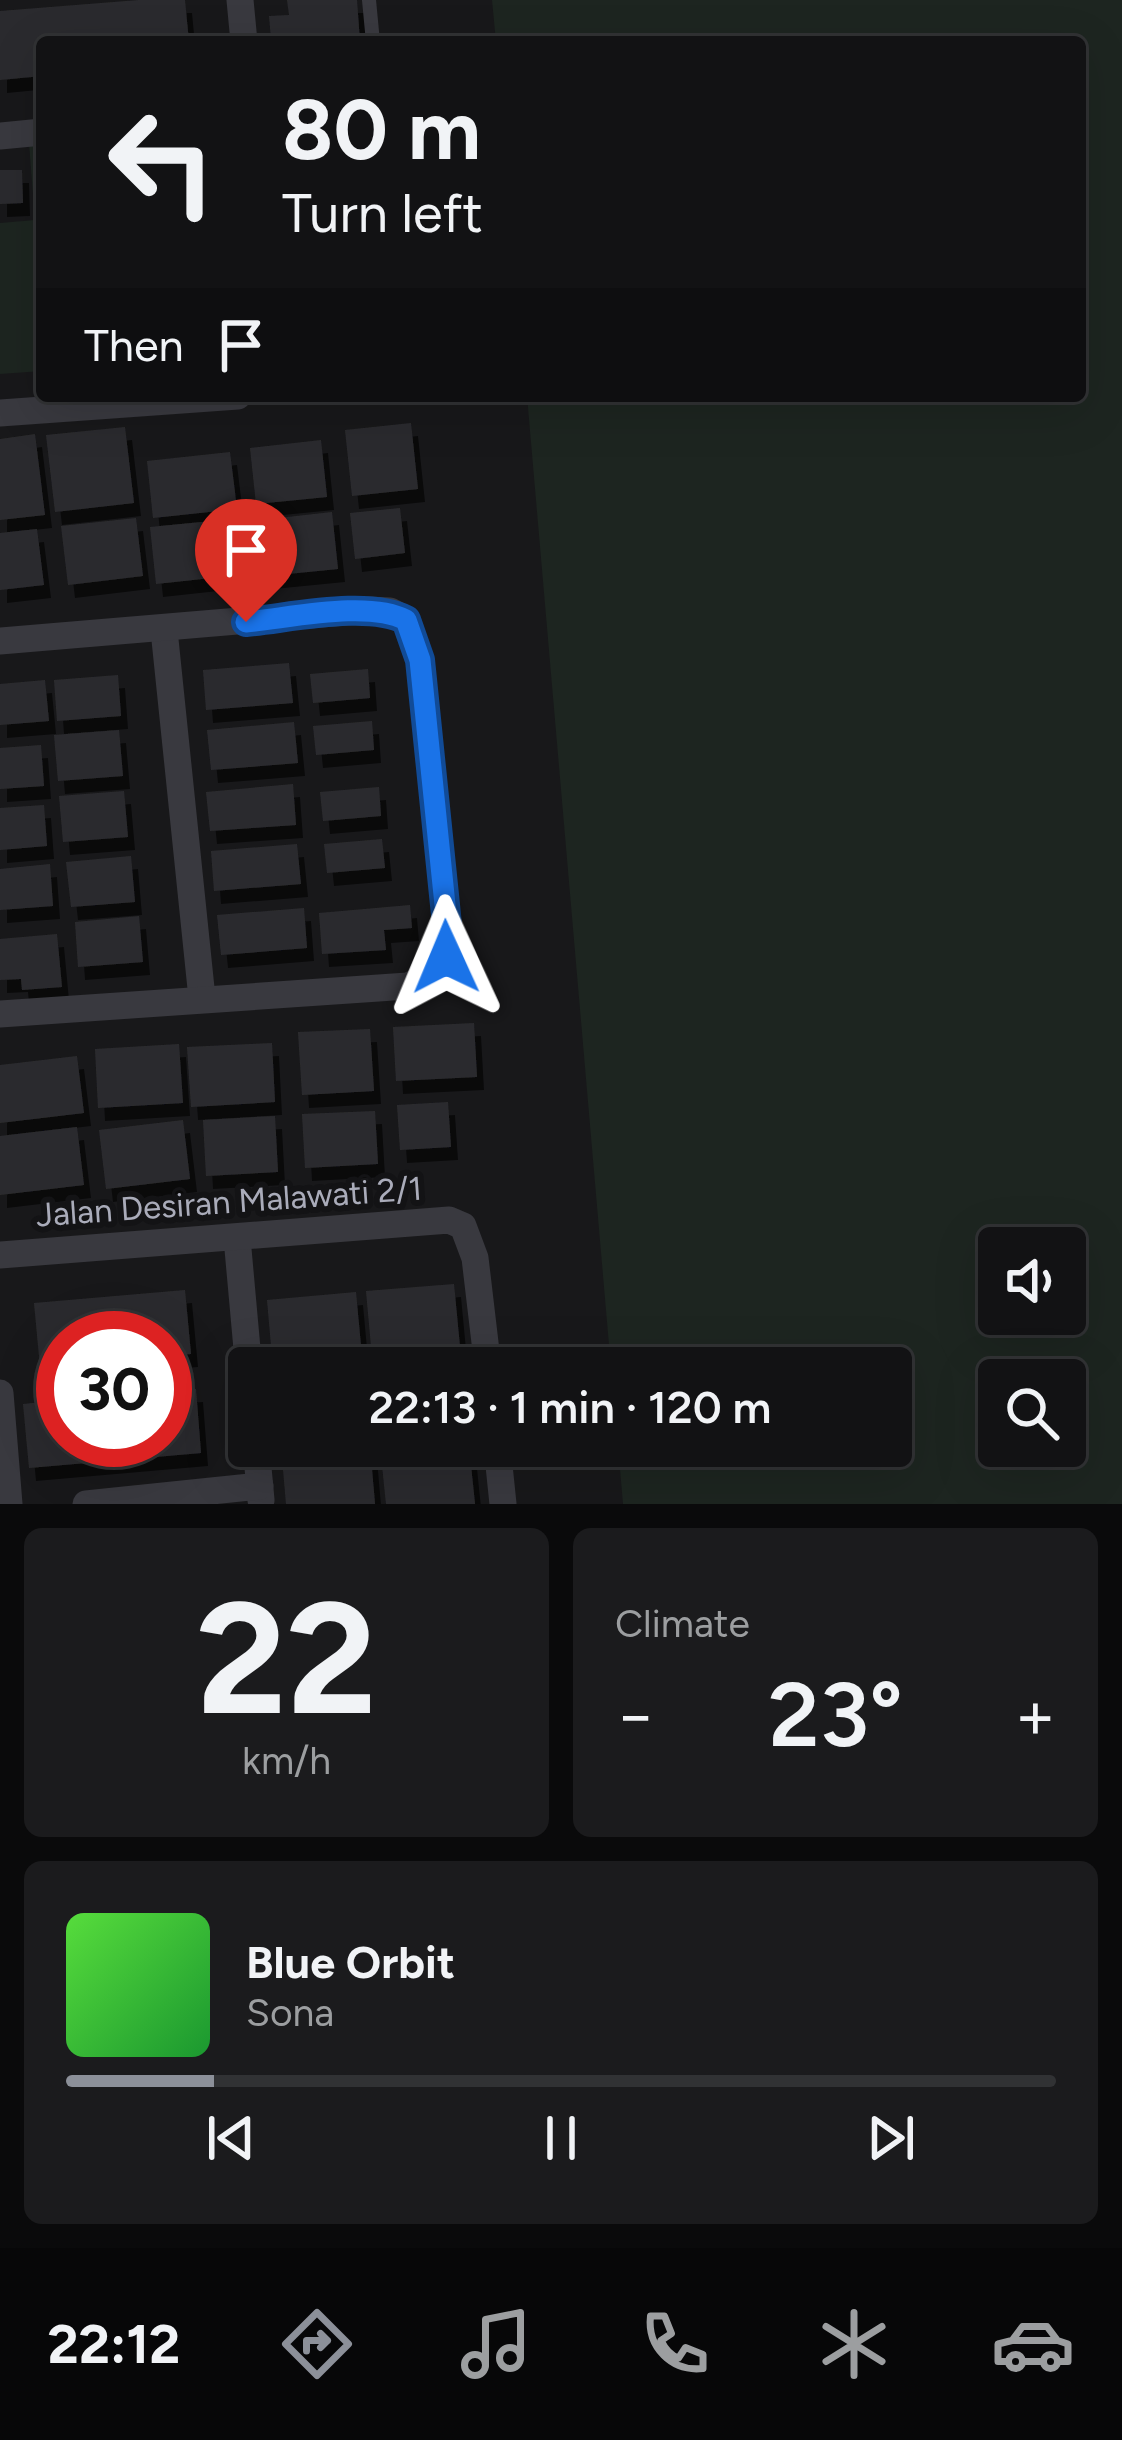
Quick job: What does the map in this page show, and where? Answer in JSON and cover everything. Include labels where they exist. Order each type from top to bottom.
[{"type":"street","points":[[240,0],[243,36]]},
{"type":"street","points":[[0,136],[36,133]]},
{"type":"street","points":[[0,413],[154,402]]},
{"type":"street","points":[[0,641],[369,610],[390,611],[406,620],[420,660],[449,944],[438,972],[408,986],[0,1014]]},
{"type":"street","points":[[164,630],[202,998]]},
{"type":"street","name":"Jalan Desiran Malawati 2/1","points":[[0,1255],[449,1220],[464,1226],[476,1258],[486,1347]]},
{"type":"street","points":[[236,1238],[247,1347]]},
{"type":"street","points":[[0,1393],[9,1504]]},
{"type":"street","points":[[499,1467],[503,1504]]},
{"type":"street","points":[[86,1504],[261,1495]]},
{"type":"lane","points":[[370,0],[373,36]]},
{"type":"shaded area","points":[[492,0],[1122,0],[1122,1504],[623,1504],[620,1467],[912,1467],[912,1347],[609,1347],[528,402],[1086,402],[1086,36],[495,36]]},
{"type":"shaded area","points":[[29,143],[36,143],[36,371],[0,374],[0,223],[35,220]]},
{"type":"building","points":[[185,0],[188,36],[36,36],[36,77],[0,80],[0,11]]},
{"type":"building","points":[[287,0],[357,0],[360,36],[271,36],[269,16],[289,15]]},
{"type":"building","points":[[0,170],[22,170],[23,203],[0,204]]},
{"type":"building","points":[[411,423],[418,489],[352,496],[345,430]]},
{"type":"building","points":[[125,427],[134,503],[55,512],[46,435]]},
{"type":"building","points":[[35,434],[45,515],[0,520],[0,439]]},
{"type":"building","points":[[321,440],[327,497],[256,504],[250,448]]},
{"type":"building","points":[[230,452],[237,509],[153,518],[147,461]]},
{"type":"building","points":[[400,508],[405,553],[355,559],[350,513]]},
{"type":"building","points":[[332,512],[338,569],[267,576],[261,520]]},
{"type":"building","points":[[136,518],[143,576],[68,585],[61,526]]},
{"type":"building","points":[[233,519],[239,575],[156,584],[150,527]]},
{"type":"building","points":[[37,529],[44,585],[0,590],[0,533]]},
{"type":"building","points":[[289,663],[293,703],[206,710],[203,670]]},
{"type":"building","points":[[368,669],[370,698],[313,703],[310,674]]},
{"type":"building","points":[[118,675],[121,716],[57,721],[54,680]]},
{"type":"building","points":[[45,680],[49,721],[0,725],[0,684]]},
{"type":"building","points":[[372,721],[374,750],[316,755],[313,726]]},
{"type":"building","points":[[294,722],[298,763],[211,770],[207,730]]},
{"type":"building","points":[[119,730],[123,776],[58,781],[54,735]]},
{"type":"building","points":[[41,745],[44,786],[0,789],[0,748]]},
{"type":"building","points":[[293,784],[296,825],[210,831],[206,792]]},
{"type":"building","points":[[379,787],[381,816],[323,821],[320,792]]},
{"type":"building","points":[[124,791],[128,837],[63,842],[59,796]]},
{"type":"building","points":[[44,805],[47,846],[0,850],[0,808]]},
{"type":"building","points":[[382,839],[385,868],[327,873],[324,844]]},
{"type":"building","points":[[297,844],[301,884],[214,891],[211,851]]},
{"type":"building","points":[[131,856],[135,902],[71,907],[66,862]]},
{"type":"building","points":[[50,864],[53,906],[0,910],[0,869]]},
{"type":"building","points":[[410,905],[412,928],[384,930],[386,950],[322,954],[319,913]]},
{"type":"building","points":[[304,908],[307,948],[221,955],[217,915]]},
{"type":"building","points":[[139,916],[143,962],[78,967],[75,922]]},
{"type":"building","points":[[57,934],[62,987],[22,990],[21,979],[0,980],[0,939]]},
{"type":"building","points":[[474,1023],[477,1077],[396,1081],[393,1027]]},
{"type":"building","points":[[370,1029],[374,1091],[302,1095],[298,1032]]},
{"type":"building","points":[[272,1043],[275,1102],[191,1107],[187,1047]]},
{"type":"building","points":[[179,1044],[183,1103],[98,1108],[95,1049]]},
{"type":"building","points":[[77,1056],[84,1113],[0,1123],[0,1065]]},
{"type":"building","points":[[448,1102],[451,1147],[400,1150],[397,1105]]},
{"type":"building","points":[[375,1111],[378,1164],[305,1168],[302,1114]]},
{"type":"building","points":[[275,1116],[278,1172],[206,1176],[203,1120]]},
{"type":"building","points":[[183,1120],[190,1179],[106,1189],[99,1130]]},
{"type":"building","points":[[77,1127],[84,1185],[0,1195],[0,1136]]},
{"type":"building","points":[[454,1284],[460,1347],[371,1347],[366,1291]]},
{"type":"building","points":[[185,1290],[187,1311],[36,1311],[36,1324],[34,1303]]},
{"type":"building","points":[[356,1292],[361,1347],[271,1347],[267,1300]]},
{"type":"building","points":[[192,1389],[196,1389],[201,1453],[192,1454]]},
{"type":"building","points":[[36,1403],[36,1467],[40,1467],[29,1468],[23,1404]]},
{"type":"building","points":[[283,1467],[372,1467],[375,1504],[286,1504]]},
{"type":"building","points":[[382,1467],[471,1467],[475,1504],[386,1504]]},
{"type":"route","points":[[246,622],[369,610],[390,611],[406,620],[420,660],[449,944],[446,957]]}]
